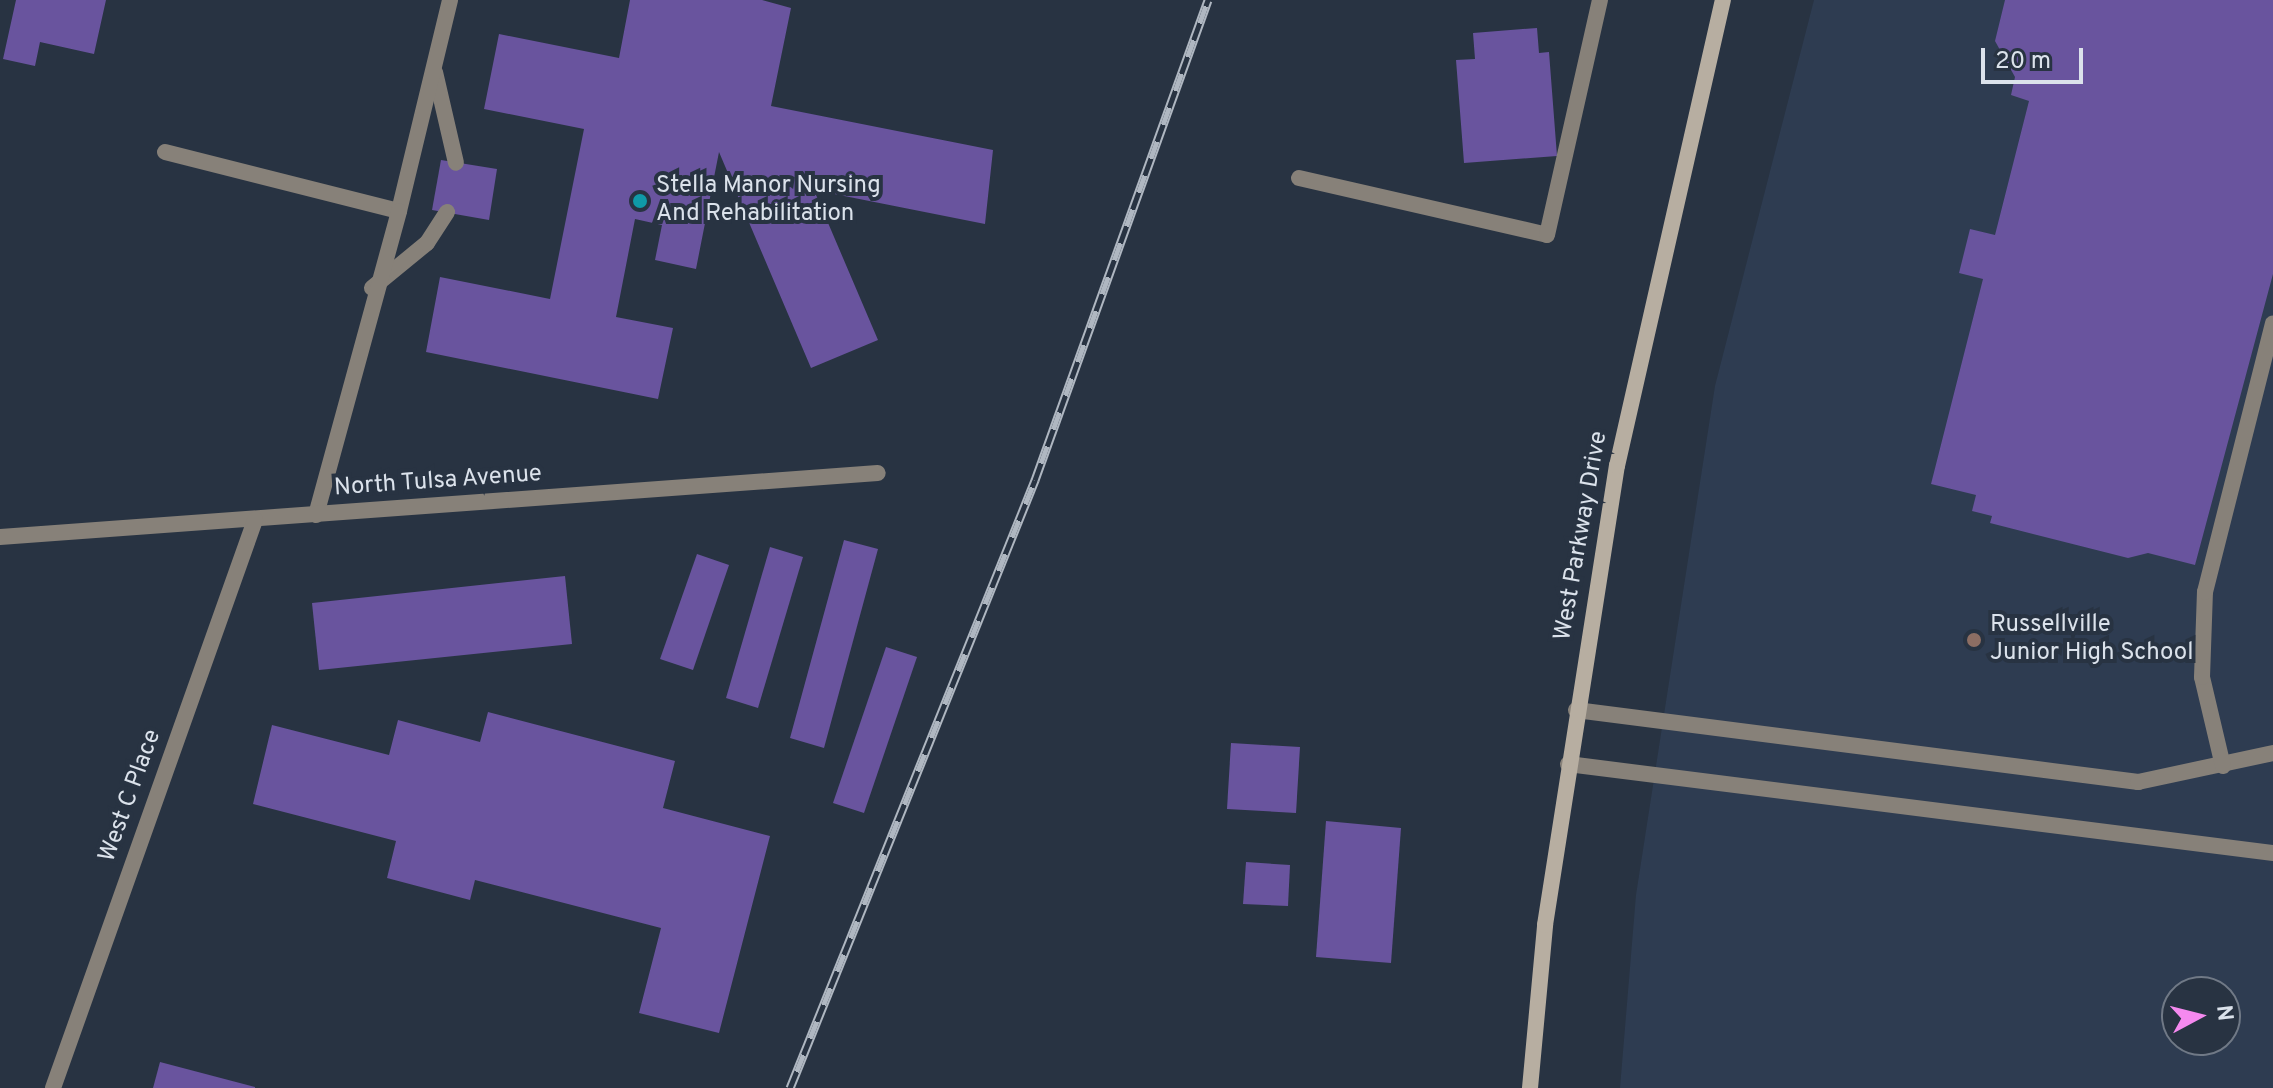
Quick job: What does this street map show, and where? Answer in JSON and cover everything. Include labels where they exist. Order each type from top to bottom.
[{"type":"main road","name":"West Parkway Drive","points":[[1530,1088],[1568,764],[1617,466],[1723,0]]},
{"type":"street","points":[[316,515],[372,288],[399,211],[450,0]]},
{"type":"street","points":[[1299,178],[1547,235],[1600,0]]},
{"type":"street","points":[[434,68],[456,163]]},
{"type":"street","points":[[165,152],[399,211]]},
{"type":"street","points":[[372,288],[403,267],[447,212]]},
{"type":"street","points":[[2223,766],[2202,677],[2205,592],[2273,323]]},
{"type":"street","name":"North Tulsa Avenue","points":[[0,537],[878,473]]},
{"type":"street","name":"West C Place","points":[[53,1088],[255,520]]},
{"type":"street","points":[[1576,710],[2138,782],[2273,753]]},
{"type":"street","points":[[1568,764],[2273,853]]},
{"type":"shaded area","name":"Russellville Junior High School","points":[[1814,0],[2273,0],[2273,1088],[1620,1088],[1636,895],[1715,386]]},
{"type":"building","points":[[16,0],[106,0],[94,54],[40,42],[35,66],[3,59]]},
{"type":"building","name":"Stella Manor Nursing And Rehabilitation","points":[[630,0],[762,0],[791,8],[771,106],[993,150],[985,224],[814,190],[878,340],[811,368],[719,152],[696,269],[655,260],[662,225],[635,219],[616,317],[673,328],[658,399],[426,352],[440,277],[550,299],[584,129],[484,109],[499,34],[619,58]]},
{"type":"building","points":[[2005,0],[2273,0],[2273,274],[2195,565],[2148,553],[2128,558],[1990,523],[1992,516],[1972,511],[1976,495],[1931,484],[1983,279],[1959,273],[1970,229],[1995,235],[2029,101],[2011,95],[2015,77],[1995,41]]},
{"type":"building","points":[[1537,28],[1539,53],[1549,52],[1557,156],[1464,163],[1456,60],[1475,59],[1473,33]]},
{"type":"building","points":[[441,160],[497,169],[489,220],[432,210]]},
{"type":"building","points":[[844,540],[878,549],[824,748],[790,738]]},
{"type":"building","points":[[770,547],[803,557],[758,708],[726,698]]},
{"type":"building","points":[[697,554],[729,565],[693,670],[660,659]]},
{"type":"building","points":[[565,576],[572,644],[319,670],[312,603]]},
{"type":"building","points":[[886,647],[917,657],[864,813],[833,803]]},
{"type":"building","points":[[488,712],[675,761],[663,808],[770,836],[719,1033],[639,1013],[661,928],[475,880],[470,900],[387,878],[396,841],[253,804],[272,725],[389,755],[398,720],[480,742]]},
{"type":"building","points":[[1231,743],[1300,747],[1296,813],[1227,809]]},
{"type":"building","points":[[1326,821],[1401,828],[1391,963],[1316,957]]},
{"type":"building","points":[[1246,862],[1290,865],[1288,906],[1243,904]]},
{"type":"building","points":[[160,1062],[255,1087],[255,1088],[153,1088]]},
{"type":"railway","points":[[790,1088],[1035,480],[1208,0]]},
{"type":"place","name":"Stella Manor Nursing And Rehabilitation","points":[[640,201]]},
{"type":"place","name":"Russellville Junior High School","points":[[1974,640]]}]
